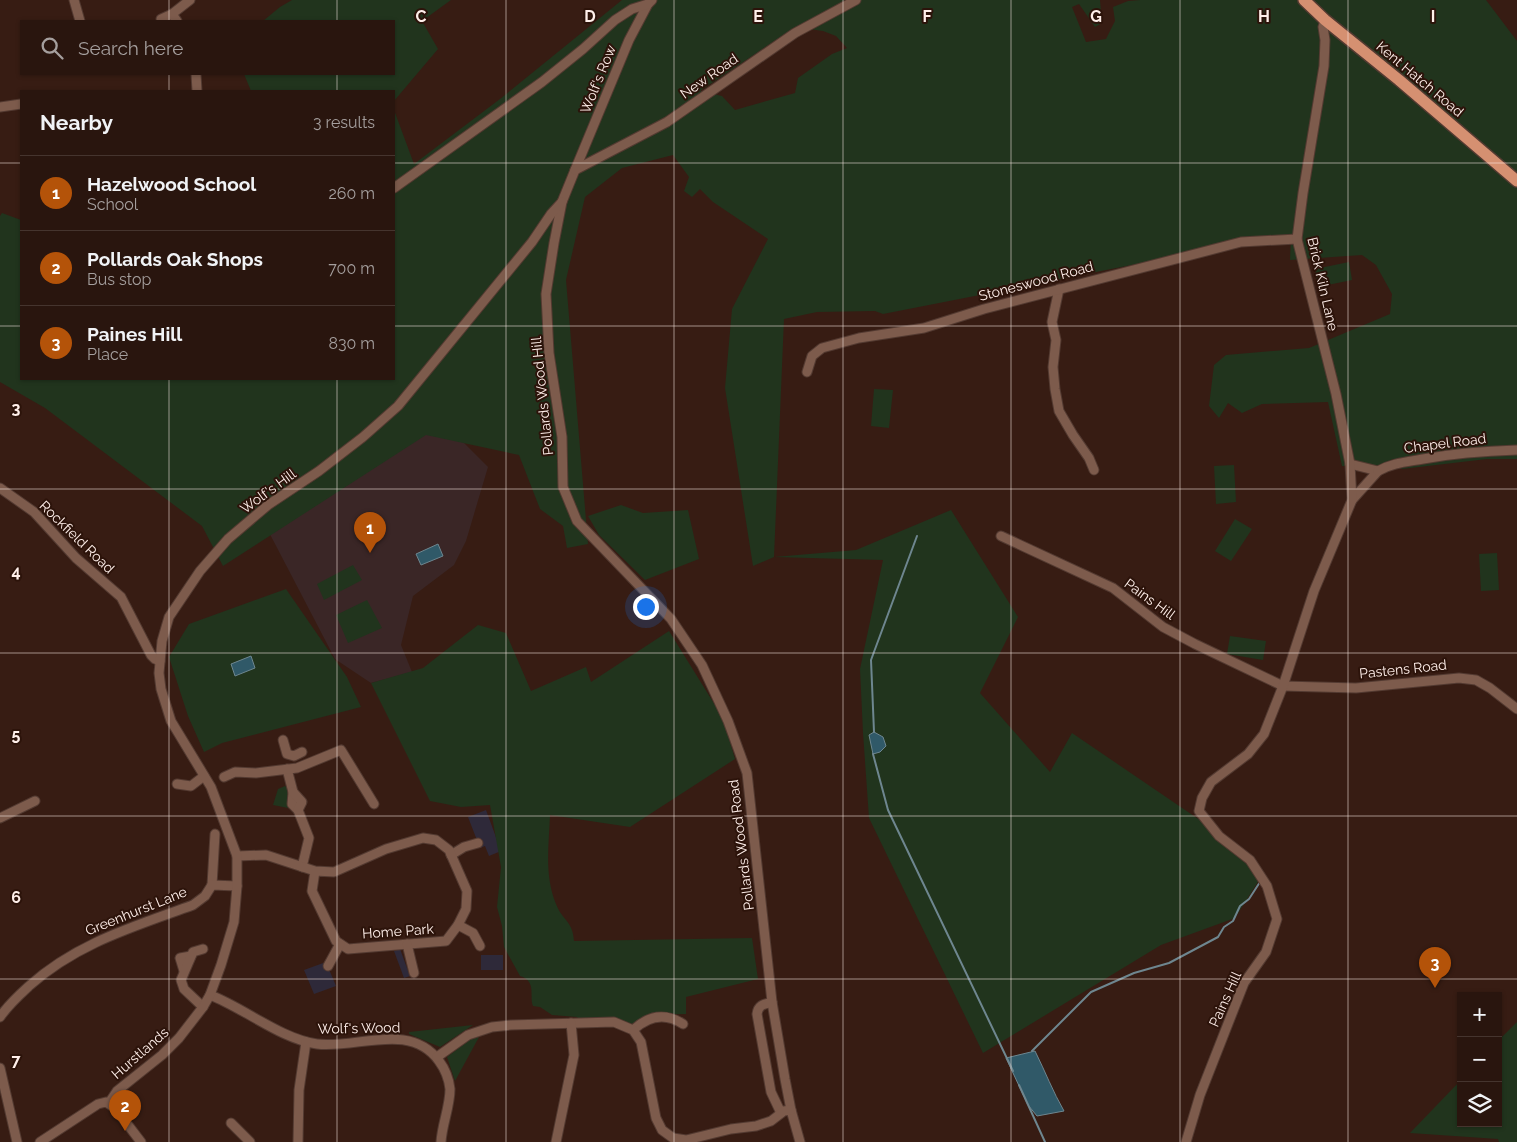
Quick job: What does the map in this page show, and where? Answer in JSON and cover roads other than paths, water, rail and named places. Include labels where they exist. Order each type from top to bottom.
[{"type":"main road","name":"Kent Hatch Road","points":[[1307,1],[1325,20],[1399,80],[1517,182]]},
{"type":"street","points":[[74,0],[80,20]]},
{"type":"street","points":[[161,19],[174,18],[190,0]]},
{"type":"street","name":"New Road","points":[[574,170],[667,122],[795,33],[856,0]]},
{"type":"street","points":[[395,187],[542,82],[615,20],[632,9],[650,2]]},
{"type":"street","name":"Wolf's Row","points":[[574,170],[629,40],[650,2]]},
{"type":"street","name":"Brick Kiln Lane","points":[[1325,20],[1323,27],[1325,40],[1324,66],[1297,239],[1336,394],[1350,464]]},
{"type":"street","points":[[196,75],[197,90]]},
{"type":"street","points":[[0,107],[20,104]]},
{"type":"street","name":"Pollards Wood Hill","points":[[574,170],[562,202],[546,294],[549,353],[562,438],[563,487],[577,520],[666,615]]},
{"type":"street","name":"Wolf's Hill","points":[[237,856],[221,812],[204,776],[171,721],[161,689],[160,661],[162,641],[169,617],[200,570],[219,548],[268,505],[319,471],[398,406],[532,242],[551,214],[562,202]]},
{"type":"street","name":"Stoneswood Road","points":[[807,372],[812,356],[822,348],[859,338],[924,328],[980,310],[1241,242],[1287,238],[1297,239]]},
{"type":"street","points":[[1059,289],[1052,322],[1056,340],[1053,367],[1056,396],[1060,410],[1073,435],[1089,458],[1094,470]]},
{"type":"street","name":"Chapel Road","points":[[1378,471],[1390,464],[1441,456],[1478,451],[1517,450]]},
{"type":"street","points":[[1350,464],[1378,471],[1352,500]]},
{"type":"street","name":"Pains Hill","points":[[1186,1142],[1200,1095],[1244,983],[1266,952],[1277,919],[1267,886],[1250,860],[1220,836],[1204,819],[1200,811],[1202,798],[1211,782],[1248,754],[1264,734],[1283,686],[1314,591],[1352,500],[1350,464]]},
{"type":"street","name":"Rockfield Road","points":[[0,488],[34,512],[76,558],[121,597],[151,654],[160,661]]},
{"type":"street","name":"Pains Hill","points":[[1001,536],[1113,588],[1163,627],[1283,686]]},
{"type":"street","name":"Pollards Wood Road","points":[[666,615],[671,619],[702,665],[728,721],[748,773],[772,1002],[791,1110],[800,1142]]},
{"type":"street","name":"Pastens Road","points":[[1283,686],[1356,688],[1459,678],[1476,680],[1490,688],[1517,709]]},
{"type":"street","points":[[283,740],[287,754],[298,754],[297,768]]},
{"type":"street","points":[[224,778],[235,772],[256,773],[297,768],[341,750],[374,804]]},
{"type":"street","points":[[287,769],[293,792],[292,804],[298,810],[309,838],[302,867]]},
{"type":"street","points":[[177,784],[191,786],[204,776]]},
{"type":"street","points":[[0,818],[35,801]]},
{"type":"street","points":[[215,834],[212,885],[237,886]]},
{"type":"street","name":"Home Park","points":[[237,856],[266,855],[315,871],[334,872],[386,849],[423,838],[436,840],[449,850],[467,891],[466,909],[458,925],[446,941],[348,949],[340,944]]},
{"type":"street","points":[[451,855],[464,847],[478,843]]},
{"type":"street","name":"Hurstlands","points":[[40,1142],[98,1104],[109,1103],[117,1091],[162,1055],[179,1038],[203,1007],[210,995],[234,922],[237,856]]},
{"type":"street","points":[[315,871],[312,891],[336,941],[340,944],[328,966]]},
{"type":"street","name":"Greenhurst Lane","points":[[0,1017],[11,1002],[38,977],[64,958],[93,942],[193,906],[205,896],[212,885]]},
{"type":"street","points":[[458,925],[473,934],[480,946]]},
{"type":"street","points":[[203,1007],[184,989],[181,980],[193,952],[202,952],[205,938]]},
{"type":"street","points":[[407,944],[414,973]]},
{"type":"street","name":"Wolf's Wood","points":[[210,995],[306,1042],[333,1044],[399,1039],[419,1045],[430,1051],[445,1071],[450,1086],[450,1096],[441,1142]]},
{"type":"street","points":[[772,1002],[761,1005],[757,1014],[771,1092],[781,1113]]},
{"type":"street","points":[[632,1030],[644,1020],[650,1018],[671,1017],[683,1024]]},
{"type":"street","points":[[436,1057],[468,1035],[492,1027],[614,1022],[632,1030],[638,1036],[643,1050],[656,1118],[667,1134],[674,1138],[686,1141],[731,1129],[764,1124],[781,1113],[791,1110]]},
{"type":"street","points":[[556,1142],[574,1055],[572,1023]]},
{"type":"street","name":"Wolf's Wood","points":[[298,1142],[299,1090],[306,1042]]},
{"type":"street","points":[[0,1068],[17,1142]]},
{"type":"street","points":[[109,1103],[141,1142]]},
{"type":"street","points":[[231,1123],[250,1142]]},
{"type":"water","points":[[438,544],[443,556],[421,565],[416,554]]},
{"type":"water","points":[[251,656],[255,668],[235,676],[231,664]]},
{"type":"water","points":[[874,732],[883,737],[886,746],[880,752],[873,754],[869,735]]},
{"type":"water","points":[[1035,1051],[1064,1111],[1037,1116],[1028,1105],[1006,1058]]},
{"type":"waterway","points":[[874,732],[871,660],[917,536]]},
{"type":"waterway","points":[[873,754],[888,810],[1013,1071]]},
{"type":"waterway","points":[[1032,1051],[1091,992],[1134,973],[1169,963],[1218,937],[1224,927],[1233,921],[1240,906],[1249,899],[1260,882]]},
{"type":"waterway","points":[[1019,1085],[1045,1142]]},
{"type":"place","name":"Hazelwood School","points":[[370,553]]},
{"type":"place","name":"Paines Hill","points":[[1435,988]]},
{"type":"place","name":"Pollards Oak Shops","points":[[125,1131]]}]
